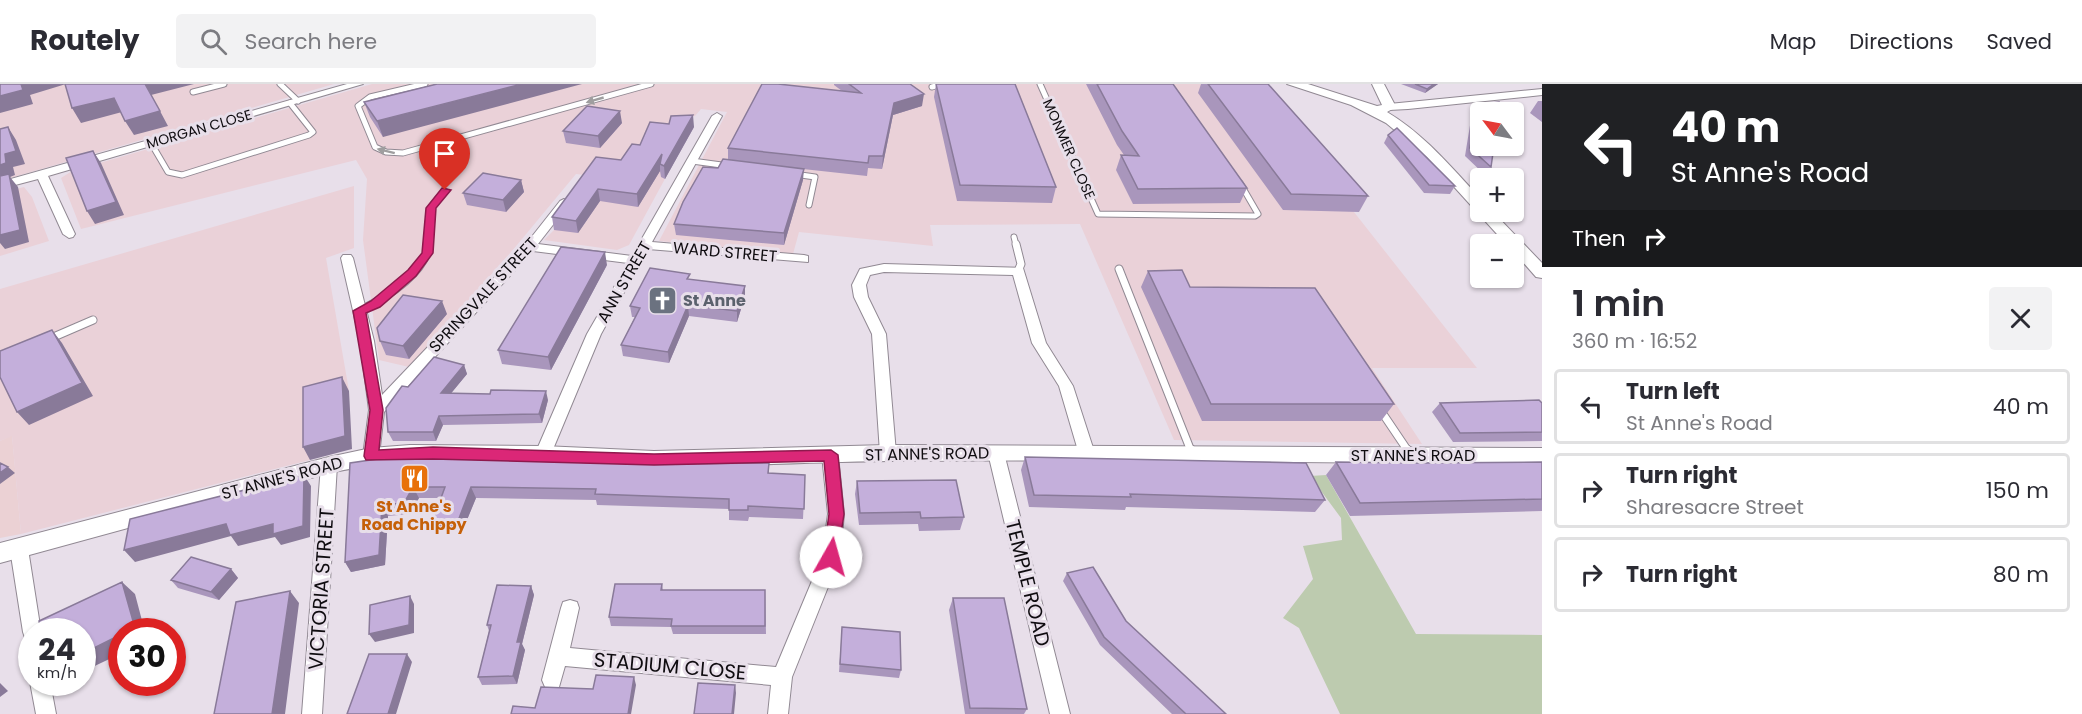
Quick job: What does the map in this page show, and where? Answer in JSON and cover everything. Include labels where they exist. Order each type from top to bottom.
[{"type":"street","name":"MORGAN CLOSE","points":[[0,186],[358,84]]},
{"type":"street","points":[[1293,84],[1382,109],[1523,92],[1542,93]]},
{"type":"street","points":[[1378,84],[1382,109],[1419,141],[1470,196]]},
{"type":"street","name":"ANN STREET","points":[[543,454],[594,334],[717,116]]},
{"type":"street","points":[[41,174],[69,234]]},
{"type":"street","name":"SPRINGVALE STREET","points":[[376,410],[530,247],[571,194]]},
{"type":"street","points":[[1494,222],[1541,271]]},
{"type":"street","name":"WARD STREET","points":[[645,245],[804,259]]},
{"type":"street","points":[[530,247],[634,260]]},
{"type":"street","points":[[347,258],[360,311],[376,410],[371,456]]},
{"type":"street","points":[[888,453],[879,334],[861,297],[860,278],[865,272],[884,268],[1018,271],[1039,343],[1066,386],[1087,454]]},
{"type":"street","name":"ST ANNE'S ROAD","points":[[9,551],[329,465],[371,456],[411,453],[543,454],[654,459],[888,453],[1542,456]]},
{"type":"street","name":"TEMPLE ROAD","points":[[996,453],[1060,714]]},
{"type":"street","points":[[778,714],[782,677],[831,557],[836,514],[831,455]]},
{"type":"street","name":"VICTORIA STREET","points":[[312,714],[329,465]]},
{"type":"street","points":[[9,551],[28,618]]},
{"type":"street","points":[[552,680],[570,608]]},
{"type":"street","name":"STADIUM CLOSE","points":[[558,656],[782,677]]},
{"type":"street","points":[[43,696],[46,714]]},
{"type":"lane","points":[[194,92],[225,84]]},
{"type":"lane","points":[[151,143],[168,172],[182,175],[309,135],[313,132],[280,84]]},
{"type":"lane","points":[[425,84],[370,98],[358,106],[375,147],[379,150],[404,153],[651,84]]},
{"type":"lane","points":[[932,87],[942,84]]},
{"type":"lane","name":"MONMER CLOSE","points":[[1040,84],[1098,214],[1258,214],[1238,179]]},
{"type":"lane","points":[[692,161],[732,166]]},
{"type":"lane","points":[[791,174],[815,177],[809,206]]},
{"type":"lane","points":[[360,311],[375,304],[412,273],[427,253],[431,208],[445,190]]},
{"type":"lane","points":[[1014,237],[1021,264],[1018,271]]},
{"type":"lane","points":[[1119,269],[1192,455]]},
{"type":"lane","points":[[41,342],[93,320]]},
{"type":"lane","points":[[1373,400],[1410,454]]},
{"type":"shaded area","points":[[0,84],[334,84],[0,181]]},
{"type":"shaded area","points":[[372,84],[1253,84],[1477,368],[1372,368],[1422,444],[1174,440],[1080,224],[930,225],[933,246],[799,232],[793,254],[659,241],[727,112],[701,109],[695,116],[676,119],[679,127],[688,127],[691,131],[629,245],[617,250],[544,240],[554,230],[592,176],[576,174],[512,251],[409,367],[379,360],[363,240],[367,179],[356,160],[81,229],[61,178],[72,171]]},
{"type":"shaded area","points":[[354,186],[354,248],[326,258],[349,391],[310,400],[310,460],[21,534],[12,436],[0,441],[0,289]]},
{"type":"shaded area","points":[[24,187],[32,197],[49,241],[0,256],[0,193]]},
{"type":"shaded area","points":[[12,435],[21,534],[0,538],[0,441]]},
{"type":"green space","points":[[1326,475],[1416,634],[1542,635],[1542,714],[1340,714],[1299,628],[1283,618],[1313,579],[1303,546],[1342,540],[1341,518],[1310,476]]},
{"type":"building","points":[[0,84],[21,84],[23,90],[0,96]]},
{"type":"building","points":[[65,84],[145,84],[160,111],[125,121],[114,98],[72,108]]},
{"type":"building","points":[[437,84],[522,84],[377,121],[364,102]]},
{"type":"building","points":[[762,84],[861,93],[849,84],[910,84],[924,94],[894,103],[883,156],[869,156],[868,163],[728,148]]},
{"type":"building","points":[[936,84],[1015,84],[1056,187],[960,185]]},
{"type":"building","points":[[1097,84],[1173,84],[1247,188],[1138,189],[1121,155],[1139,156],[1122,131]]},
{"type":"building","points":[[1208,84],[1268,84],[1368,196],[1291,194]]},
{"type":"building","points":[[1415,84],[1434,84],[1427,89]]},
{"type":"building","points":[[587,106],[620,111],[598,136],[563,131]]},
{"type":"building","points":[[693,115],[664,166],[660,164],[662,154],[637,194],[598,189],[576,221],[552,217],[596,157],[621,160],[632,144],[640,145],[650,122],[669,124],[671,116]]},
{"type":"building","points":[[8,127],[16,151],[5,154],[6,163],[0,165],[0,129]]},
{"type":"building","points":[[1397,128],[1455,186],[1429,185],[1388,135]]},
{"type":"building","points":[[93,151],[116,202],[87,211],[66,158]]},
{"type":"building","points":[[1479,156],[1493,156],[1491,167]]},
{"type":"building","points":[[723,159],[804,169],[784,233],[674,224],[683,202],[703,167],[718,168]]},
{"type":"building","points":[[483,173],[521,180],[503,200],[463,193]]},
{"type":"building","points":[[9,174],[20,230],[0,235],[0,176]]},
{"type":"building","points":[[561,247],[605,252],[548,357],[498,350]]},
{"type":"building","points":[[650,268],[690,274],[687,279],[745,286],[737,311],[688,305],[668,352],[621,345],[640,308],[630,306]]},
{"type":"building","points":[[1182,270],[1190,287],[1315,288],[1394,404],[1211,404],[1148,271]]},
{"type":"building","points":[[403,295],[442,301],[403,346],[380,341],[377,328]]},
{"type":"building","points":[[52,330],[82,383],[17,412],[0,377],[0,351]]},
{"type":"building","points":[[434,357],[464,365],[441,393],[490,394],[491,390],[546,391],[539,414],[439,416],[433,432],[388,432],[386,408],[402,386],[408,387]]},
{"type":"building","points":[[342,377],[345,436],[303,447],[303,387]]},
{"type":"building","points":[[1539,400],[1542,403],[1542,432],[1460,433],[1440,403]]},
{"type":"building","points":[[456,452],[588,457],[669,464],[769,463],[768,473],[805,475],[804,509],[748,506],[748,510],[729,510],[729,499],[595,494],[596,489],[471,487],[458,521],[433,520],[445,487],[413,487],[404,503],[382,505],[379,555],[345,562],[350,463],[419,453]]},
{"type":"building","points":[[1025,457],[1306,463],[1325,500],[1130,494],[1131,497],[1034,495]]},
{"type":"building","points":[[1336,462],[1542,462],[1542,499],[1360,503]]},
{"type":"building","points":[[0,463],[8,467],[0,473]]},
{"type":"building","points":[[304,475],[303,526],[273,534],[273,524],[230,535],[226,524],[124,550],[130,519]]},
{"type":"building","points":[[956,480],[964,517],[921,518],[920,512],[860,513],[857,481]]},
{"type":"building","points":[[191,557],[231,569],[211,592],[171,580]]},
{"type":"building","points":[[1093,567],[1126,621],[1226,714],[1186,714],[1104,637],[1067,573]]},
{"type":"building","points":[[122,582],[132,618],[108,618],[108,641],[96,647],[96,618],[45,618]]},
{"type":"building","points":[[615,584],[662,584],[661,590],[765,590],[765,626],[671,626],[672,619],[609,617]]},
{"type":"building","points":[[497,585],[531,586],[517,642],[521,642],[513,676],[478,677],[491,625],[487,625]]},
{"type":"building","points":[[290,591],[272,714],[214,714],[236,602]]},
{"type":"building","points":[[410,596],[409,625],[369,634],[370,605]]},
{"type":"building","points":[[953,598],[1004,598],[1027,709],[970,708]]},
{"type":"building","points":[[842,627],[900,632],[901,670],[840,664]]},
{"type":"building","points":[[369,654],[407,654],[388,714],[347,714]]},
{"type":"building","points":[[596,675],[634,677],[628,714],[511,714],[513,706],[535,708],[541,687],[593,689]]},
{"type":"building","points":[[698,683],[735,685],[732,714],[694,714]]},
{"type":"place","name":"St Anne","points":[[662,300]]},
{"type":"place","name":"St Anne's Road Chippy","points":[[414,478]]},
{"type":"route","points":[[445,190],[431,208],[427,253],[412,273],[375,304],[360,311],[367,341],[376,410],[371,456],[411,453],[543,454],[654,459],[831,455],[836,514],[831,557]]}]
